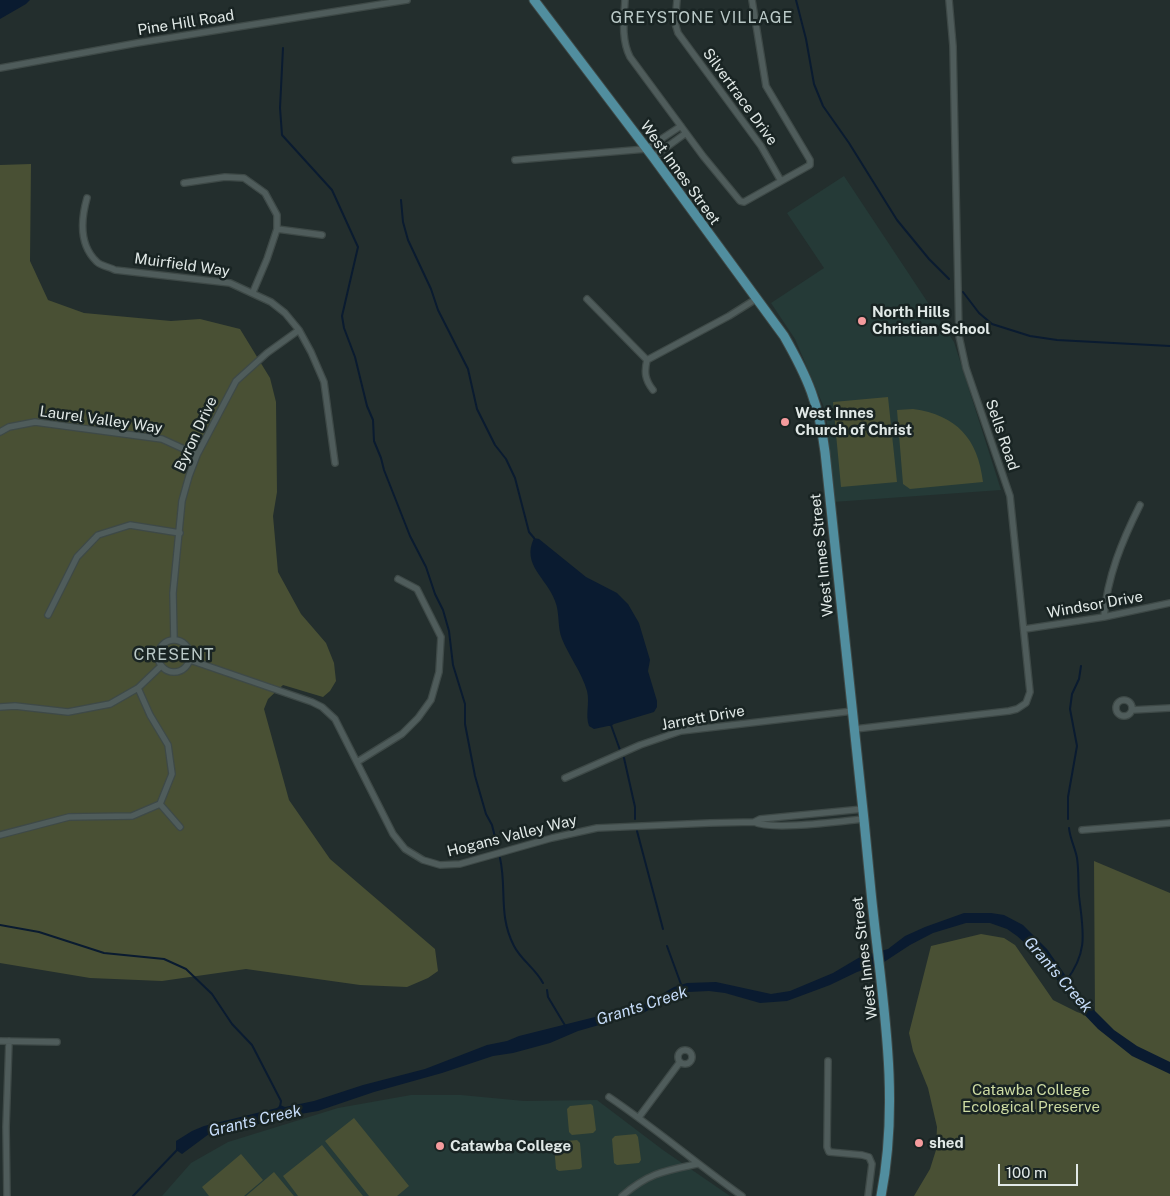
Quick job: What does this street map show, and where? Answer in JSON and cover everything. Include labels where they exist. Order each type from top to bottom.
[{"type":"main road","name":"West Innes Street","points":[[534,0],[653,157],[784,336],[802,368],[817,405],[821,423],[888,1042],[890,1114],[886,1173],[881,1196]]},
{"type":"street","name":"Pine Hill Road","points":[[0,68],[136,43],[407,0]]},
{"type":"street","points":[[625,0],[624,37],[627,51],[680,126],[740,201],[744,202],[810,165],[810,160],[766,86],[752,0]]},
{"type":"street","name":"Silvertrace Drive","points":[[677,0],[676,23],[678,33],[761,146],[781,181]]},
{"type":"street","name":"Sells Road","points":[[855,729],[1009,711],[1021,707],[1028,702],[1030,692],[1010,496],[966,368],[959,336],[953,46],[949,0]]},
{"type":"street","points":[[515,160],[646,149],[680,126]]},
{"type":"street","points":[[653,157],[686,133]]},
{"type":"street","points":[[184,183],[225,178],[244,178],[265,193],[277,215],[277,229],[253,292]]},
{"type":"street","name":"Muirfield Way","points":[[87,198],[83,214],[83,236],[89,252],[98,263],[115,270],[230,283],[253,292],[271,302],[285,313],[299,330],[324,382],[335,464]]},
{"type":"street","points":[[277,229],[322,235]]},
{"type":"street","points":[[587,299],[647,360]]},
{"type":"street","points":[[653,390],[645,379],[647,360],[729,316],[756,299]]},
{"type":"street","name":"Byron Drive","points":[[174,640],[173,593],[182,501],[188,476],[197,454],[236,381],[299,330]]},
{"type":"street","name":"Laurel Valley Way","points":[[0,432],[9,427],[35,422],[162,439],[197,454]]},
{"type":"street","points":[[1104,617],[1107,591],[1118,553],[1140,505]]},
{"type":"street","points":[[48,615],[77,557],[98,536],[130,525],[180,533]]},
{"type":"street","points":[[357,762],[402,734],[418,718],[431,700],[440,672],[441,637],[417,590],[398,579]]},
{"type":"street","name":"Windsor Drive","points":[[1025,629],[1104,617],[1170,604]]},
{"type":"street","points":[[174,640],[187,646],[191,656],[190,660],[185,669],[175,673],[161,666],[158,656],[161,647],[165,643],[174,640]]},
{"type":"street","name":"Hogans Valley Way","points":[[190,660],[322,707],[335,719],[394,834],[405,849],[423,860],[440,865],[460,864],[552,838],[597,828],[754,822],[760,819],[863,810]]},
{"type":"street","points":[[0,707],[15,706],[68,712],[110,704],[138,688],[161,666]]},
{"type":"street","points":[[0,835],[69,817],[132,816],[160,804],[172,774],[168,745],[150,715],[138,688]]},
{"type":"street","points":[[1132,710],[1170,708]]},
{"type":"street","name":"Jarrett Drive","points":[[564,778],[640,745],[681,731],[853,711]]},
{"type":"street","points":[[160,804],[180,827]]},
{"type":"street","points":[[825,814],[826,823]]},
{"type":"street","name":"Hogans Valley Way","points":[[754,822],[761,825],[826,823],[864,819]]},
{"type":"street","points":[[1082,830],[1170,823]]},
{"type":"street","points":[[0,1041],[57,1042]]},
{"type":"street","points":[[7,1196],[3,1127],[9,1042]]},
{"type":"street","points":[[828,1061],[827,1147],[829,1152],[869,1157],[872,1164],[868,1196]]},
{"type":"street","points":[[639,1117],[680,1062]]},
{"type":"street","points":[[609,1097],[639,1117],[697,1164],[742,1196]]},
{"type":"street","points":[[622,1196],[651,1176],[697,1164]]},
{"type":"shaded area","name":"North Hills Christian School","points":[[844,176],[954,342],[1001,490],[833,502],[826,412],[795,339],[771,303],[824,268],[787,213]]},
{"type":"shaded area","name":"Catawba College","points":[[411,1095],[461,1095],[524,1101],[597,1100],[663,1150],[730,1196],[162,1196],[191,1163],[228,1142],[338,1108]]},
{"type":"green space","points":[[31,164],[30,261],[48,300],[84,313],[171,321],[200,319],[240,329],[270,378],[276,402],[277,492],[273,516],[278,572],[301,614],[326,643],[334,663],[336,681],[330,691],[323,697],[283,685],[268,699],[264,709],[289,800],[330,859],[435,949],[438,971],[428,978],[407,987],[360,985],[246,969],[162,981],[90,978],[0,963],[0,165]]},
{"type":"green space","points":[[888,397],[897,482],[841,487],[833,402]]},
{"type":"green space","points":[[913,409],[942,417],[953,423],[963,432],[976,453],[983,482],[910,489],[903,484],[897,410]]},
{"type":"green space","name":"Catawba College Ecological Preserve","points":[[1094,861],[1170,893],[1170,1196],[914,1196],[930,1169],[936,1150],[937,1127],[928,1088],[913,1051],[909,1033],[931,946],[981,934],[1004,938],[1015,945],[1053,1000],[1077,1012],[1095,1018]]},
{"type":"green space","points":[[591,1104],[593,1106],[596,1130],[593,1133],[572,1135],[569,1132],[567,1109],[570,1106]]},
{"type":"green space","points":[[354,1118],[409,1186],[397,1196],[369,1196],[325,1141]]},
{"type":"green space","points":[[636,1134],[641,1160],[639,1163],[617,1165],[614,1163],[612,1139],[615,1136]]},
{"type":"green space","points":[[577,1140],[580,1143],[582,1167],[580,1169],[559,1171],[556,1169],[554,1145],[556,1142]]},
{"type":"green space","points":[[322,1145],[363,1196],[298,1196],[283,1176]]},
{"type":"green space","points":[[241,1154],[263,1180],[244,1196],[209,1196],[202,1187]]},
{"type":"green space","points":[[274,1172],[294,1196],[246,1196]]},
{"type":"water","points":[[0,0],[30,0],[0,19]]},
{"type":"water","points":[[534,538],[539,539],[586,577],[617,593],[628,604],[639,623],[650,660],[648,671],[657,701],[657,707],[654,712],[611,726],[594,729],[589,726],[587,718],[588,695],[585,684],[562,639],[555,601],[533,564],[531,548]]},
{"type":"water","points":[[964,913],[1004,915],[1023,925],[1047,949],[1080,996],[1114,1030],[1137,1046],[1170,1062],[1170,1074],[1132,1056],[1098,1029],[1078,1008],[1040,957],[1017,936],[1007,929],[990,923],[966,923],[933,933],[881,964],[787,1001],[760,1003],[725,993],[709,991],[688,992],[675,996],[645,1012],[578,1031],[550,1043],[513,1053],[493,1056],[318,1111],[277,1118],[247,1128],[209,1134],[182,1154],[176,1150],[176,1141],[204,1126],[277,1108],[280,1105],[285,1107],[314,1101],[363,1085],[425,1069],[487,1045],[643,1005],[674,987],[687,983],[716,982],[771,994],[790,991],[833,973],[860,957],[888,949],[905,936],[925,927]]},
{"type":"waterway","points":[[796,0],[806,39],[814,84],[823,106],[849,143],[897,220],[929,259],[949,279]]},
{"type":"waterway","points":[[283,48],[280,108],[282,135],[332,190],[358,247],[342,316],[344,328],[355,357],[367,406],[373,420],[374,441],[384,470],[410,536],[426,567],[435,594],[443,610],[449,631],[453,665],[465,704],[465,724],[475,776],[497,845]]},
{"type":"waterway","points":[[401,200],[403,222],[408,240],[431,289],[438,310],[468,369],[477,409],[495,445],[506,459],[515,478],[529,532],[534,538]]},
{"type":"waterway","points":[[963,292],[979,313],[992,324],[1030,336],[1057,340],[1170,346]]},
{"type":"waterway","points":[[1068,819],[1068,797],[1077,746],[1070,709],[1072,694],[1079,679],[1081,666]]},
{"type":"waterway","points":[[611,725],[620,750]]},
{"type":"waterway","points":[[624,758],[635,807],[635,819]]},
{"type":"waterway","points":[[1066,981],[1078,960],[1083,940],[1078,863],[1069,828]]},
{"type":"waterway","points":[[637,831],[663,929]]},
{"type":"waterway","points":[[500,858],[504,913],[509,935],[517,951],[543,983]]},
{"type":"waterway","points":[[0,925],[39,932],[104,953],[164,959],[186,969],[212,994],[232,1024],[252,1045],[281,1101],[280,1107]]},
{"type":"waterway","points":[[667,946],[682,987]]},
{"type":"waterway","points":[[547,990],[548,997],[566,1027]]},
{"type":"waterway","name":"Grants Creek","points":[[133,1196],[178,1149]]},
{"type":"place","name":"North Hills Christian School","points":[[862,321]]},
{"type":"place","name":"West Innes Church of Christ","points":[[785,422]]},
{"type":"place","name":"shed","points":[[919,1143]]},
{"type":"place","name":"Catawba College","points":[[440,1146]]},
{"type":"district","name":"GREYSTONE VILLAGE","points":[[702,18]]},
{"type":"district","name":"CRESENT","points":[[174,655]]}]
